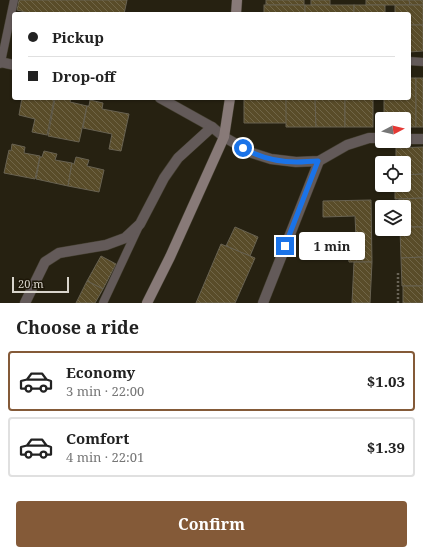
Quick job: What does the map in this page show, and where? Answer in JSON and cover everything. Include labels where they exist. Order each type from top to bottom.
[{"type":"street","points":[[236,12],[237,0]]},
{"type":"street","points":[[1,62],[12,65]]},
{"type":"street","points":[[164,100],[212,127],[224,137],[252,153],[271,159],[296,162],[318,161],[347,145],[369,138],[375,138]]},
{"type":"street","points":[[147,303],[224,137],[230,100]]},
{"type":"street","points":[[25,303],[45,262],[59,253],[106,245],[124,238],[140,224],[164,178],[178,158],[212,127]]},
{"type":"street","points":[[411,139],[423,139]]},
{"type":"street","points":[[263,303],[318,161]]},
{"type":"lane","points":[[1,62],[14,0]]},
{"type":"lane","points":[[411,62],[423,62]]},
{"type":"lane","points":[[102,303],[140,224]]},
{"type":"path","points":[[398,273],[398,303]]},
{"type":"building","points":[[19,0],[127,0],[124,12],[25,12],[17,10]]},
{"type":"building","points":[[266,0],[304,0],[304,5],[266,5]]},
{"type":"building","points":[[311,0],[330,0],[330,5],[311,5]]},
{"type":"building","points":[[366,0],[409,0],[410,5],[366,5]]},
{"type":"building","points":[[409,0],[423,0],[423,5],[410,5]]},
{"type":"building","points":[[264,5],[305,5],[305,12],[264,12]]},
{"type":"building","points":[[305,5],[354,5],[354,12],[305,12]]},
{"type":"building","points":[[354,5],[385,5],[385,12],[354,12]]},
{"type":"building","points":[[395,5],[423,5],[423,25],[411,25],[411,12],[395,12]]},
{"type":"building","points":[[411,25],[423,25],[423,51],[411,52]]},
{"type":"building","points":[[411,78],[416,78],[416,127],[411,127],[411,112],[384,112],[384,100],[411,100]]},
{"type":"building","points":[[416,78],[423,78],[423,127],[416,127]]},
{"type":"building","points":[[22,100],[54,100],[47,135],[32,132],[35,119],[19,115]]},
{"type":"building","points":[[55,100],[70,100],[70,102],[87,106],[79,142],[48,136]]},
{"type":"building","points":[[90,100],[103,103],[102,109],[129,114],[121,151],[109,149],[112,134],[83,128],[87,106],[89,106]]},
{"type":"building","points":[[244,100],[286,100],[287,123],[244,123]]},
{"type":"building","points":[[286,100],[315,100],[316,127],[286,127]]},
{"type":"building","points":[[315,100],[345,100],[345,127],[316,127]]},
{"type":"building","points":[[345,100],[373,100],[373,127],[345,127]]},
{"type":"building","points":[[12,144],[25,147],[24,153],[40,156],[35,179],[4,173],[9,150],[11,151]]},
{"type":"building","points":[[423,147],[423,174],[411,175],[411,156],[396,156],[396,148]]},
{"type":"building","points":[[44,151],[57,154],[55,160],[72,163],[68,186],[36,179],[40,157],[42,157]]},
{"type":"building","points":[[76,157],[89,160],[87,166],[104,170],[99,192],[68,186],[72,163],[74,164]]},
{"type":"building","points":[[423,174],[423,198],[395,199],[395,192],[411,192],[411,175]]},
{"type":"building","points":[[423,198],[423,227],[411,227],[411,200],[399,199]]},
{"type":"building","points":[[371,200],[372,262],[349,262],[348,255],[314,255],[314,238],[356,237],[355,216],[323,217],[323,201]]},
{"type":"building","points":[[235,227],[258,237],[250,256],[226,246]]},
{"type":"building","points":[[411,227],[423,227],[423,257],[401,258],[400,236],[411,236]]},
{"type":"building","points":[[221,244],[255,258],[235,303],[196,303]]},
{"type":"building","points":[[101,256],[116,264],[103,289],[87,281]]},
{"type":"building","points":[[423,257],[423,286],[402,286],[401,258]]},
{"type":"building","points":[[354,262],[372,262],[370,303],[352,303]]},
{"type":"building","points":[[87,281],[103,289],[95,303],[76,303]]},
{"type":"building","points":[[403,286],[423,286],[423,303],[403,303]]},
{"type":"route","points":[[243,148],[252,153],[271,159],[296,162],[318,161],[285,246]]}]
